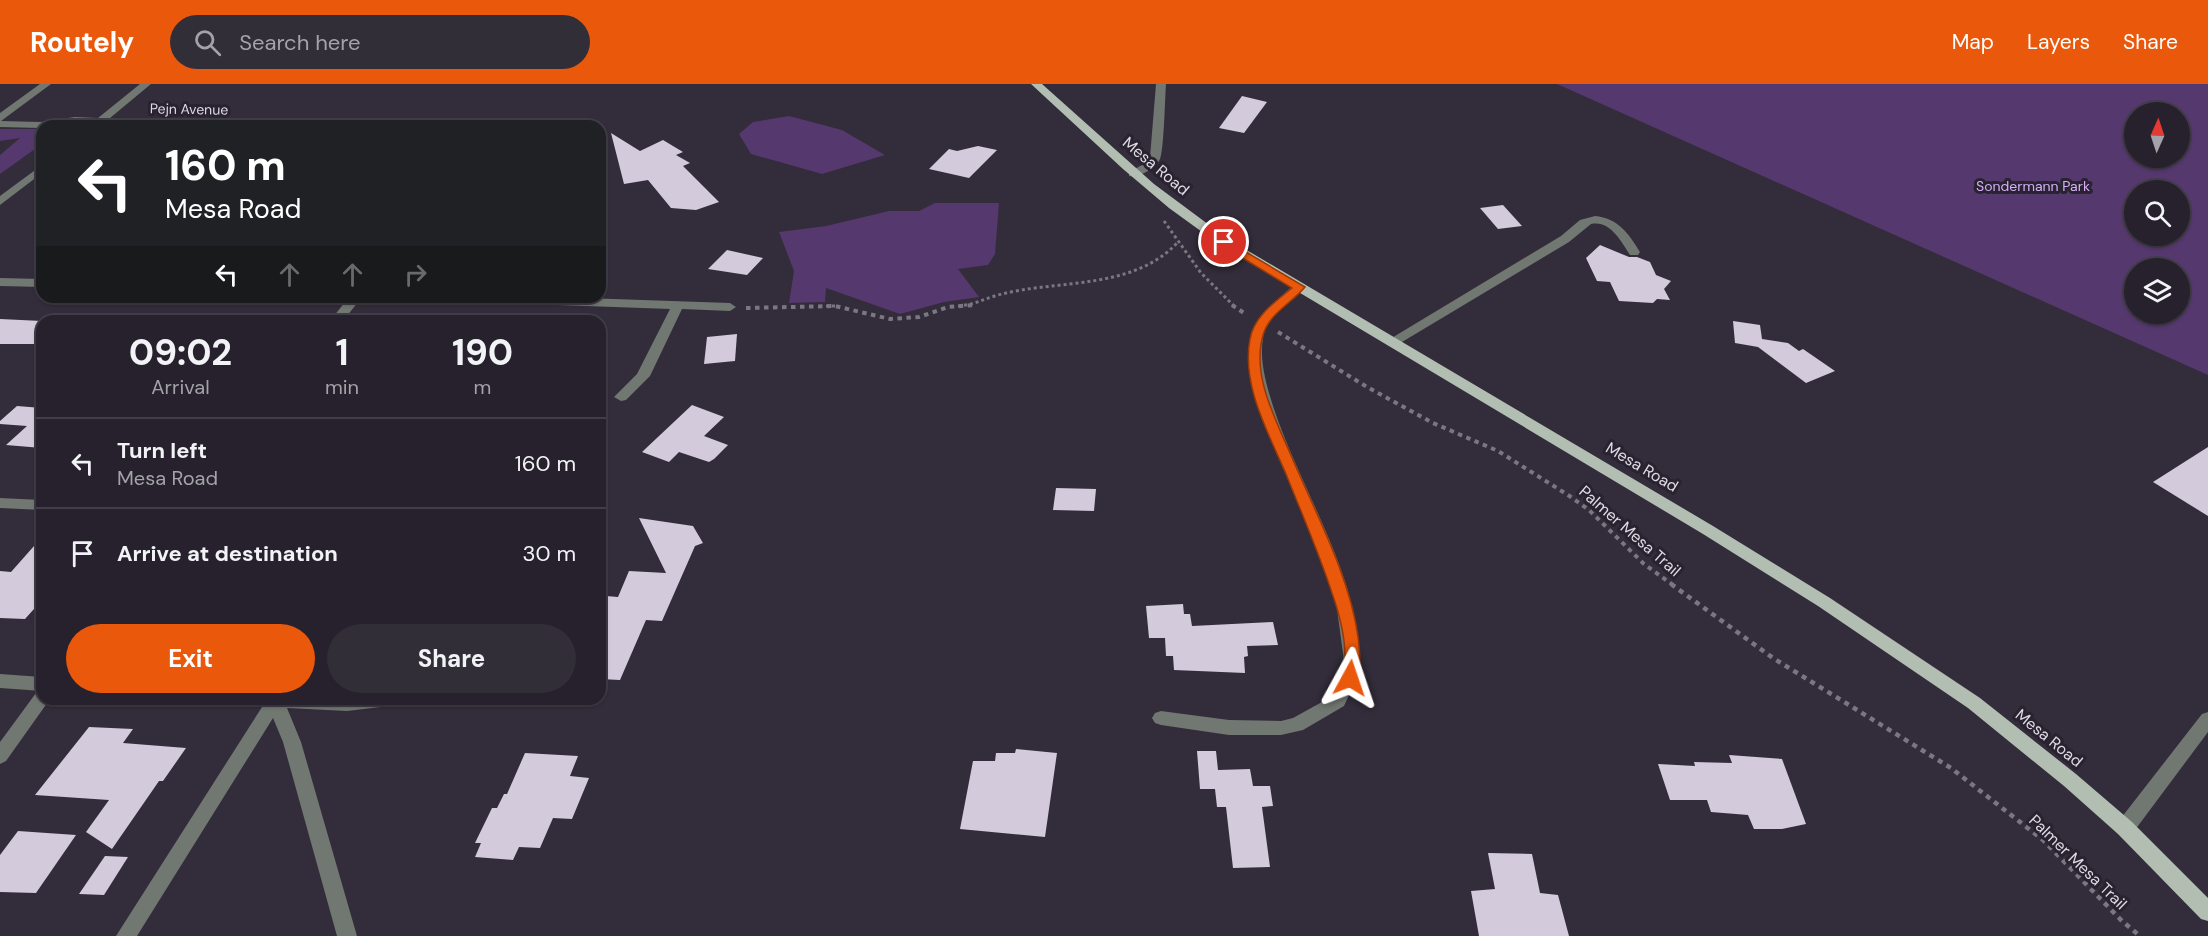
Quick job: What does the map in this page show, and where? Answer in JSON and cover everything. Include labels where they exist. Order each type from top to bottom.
[{"type":"main road","name":"Mesa Road","points":[[1036,84],[1133,174],[1184,215],[1224,242],[1653,496],[1824,602],[1974,703],[2070,780],[2125,828],[2208,912]]},
{"type":"street","points":[[0,118],[46,84]]},
{"type":"street","points":[[102,120],[146,84]]},
{"type":"street","points":[[1133,174],[1148,166],[1155,158],[1161,84]]},
{"type":"street","name":"Pejn Avenue","points":[[0,124],[36,125]]},
{"type":"street","points":[[0,202],[36,173]]},
{"type":"street","points":[[1392,342],[1557,244],[1587,221],[1595,219],[1610,223],[1625,237],[1634,252]]},
{"type":"street","points":[[0,282],[36,283]]},
{"type":"street","points":[[1161,718],[1259,728],[1295,726],[1323,715],[1339,700],[1350,678],[1353,655],[1348,620],[1330,564],[1264,406],[1254,358],[1256,339],[1262,323],[1268,314],[1299,287]]},
{"type":"street","points":[[606,302],[730,307]]},
{"type":"street","points":[[341,315],[351,303]]},
{"type":"street","points":[[621,397],[642,376],[678,305]]},
{"type":"street","points":[[0,503],[36,505]]},
{"type":"street","points":[[0,681],[36,685]]},
{"type":"street","points":[[0,756],[36,695]]},
{"type":"street","points":[[126,936],[272,705]]},
{"type":"street","points":[[277,705],[292,742],[347,936]]},
{"type":"street","points":[[2125,828],[2208,719]]},
{"type":"path","name":"Palmer Mesa Trail","points":[[1162,218],[1224,300],[1320,356],[1367,387],[1433,423],[1497,451],[1568,495],[1589,510],[1644,564],[1773,658],[1951,768],[2043,840],[2122,921],[2140,936]]},
{"type":"path","points":[[730,307],[835,306],[890,319],[919,316],[948,307],[973,305],[998,295],[1115,275],[1155,261],[1178,242]]},
{"type":"green space","name":"Sondermann Park","points":[[1557,84],[2208,84],[2208,375]]},
{"type":"green space","points":[[789,116],[842,130],[885,155],[822,174],[751,154],[739,134],[753,122]]},
{"type":"green space","points":[[0,129],[36,129],[36,148],[0,174],[0,155],[20,138],[0,141]]},
{"type":"green space","points":[[935,203],[999,203],[995,254],[988,265],[958,269],[979,297],[944,302],[900,314],[826,288],[825,302],[789,303],[794,271],[779,232],[826,226],[889,211],[919,211]]},
{"type":"building","points":[[1242,96],[1267,102],[1244,133],[1219,128]]},
{"type":"building","points":[[611,133],[640,151],[663,140],[683,152],[676,155],[690,163],[683,166],[719,202],[696,210],[671,208],[648,180],[624,184]]},
{"type":"building","points":[[978,146],[997,150],[969,178],[929,169],[949,149],[957,151]]},
{"type":"building","points":[[1503,205],[1522,226],[1498,229],[1480,208]]},
{"type":"building","points":[[1600,245],[1629,257],[1637,257],[1650,262],[1656,275],[1671,281],[1664,289],[1670,300],[1657,299],[1653,303],[1619,301],[1610,282],[1597,281],[1586,258]]},
{"type":"building","points":[[727,250],[763,258],[747,275],[708,269]]},
{"type":"building","points":[[0,319],[36,321],[36,344],[0,344]]},
{"type":"building","points":[[1733,321],[1760,325],[1762,339],[1788,343],[1799,351],[1803,349],[1835,371],[1806,383],[1758,347],[1735,343]]},
{"type":"building","points":[[737,334],[735,361],[704,364],[707,337]]},
{"type":"building","points":[[692,405],[724,417],[704,436],[728,445],[714,459],[709,462],[679,452],[669,462],[642,452]]},
{"type":"building","points":[[17,406],[36,408],[36,448],[6,445],[27,426],[0,424],[0,421]]},
{"type":"building","points":[[2208,447],[2208,516],[2153,482]]},
{"type":"building","points":[[1056,488],[1096,489],[1094,511],[1053,510]]},
{"type":"building","points":[[639,518],[693,526],[703,543],[695,546],[662,621],[646,620],[620,680],[606,679],[606,596],[618,597],[629,571],[666,573]]},
{"type":"building","points":[[36,544],[36,607],[25,619],[0,618],[0,571],[11,572]]},
{"type":"building","points":[[1183,604],[1184,614],[1190,614],[1192,626],[1273,622],[1278,645],[1247,646],[1248,656],[1244,657],[1245,673],[1174,670],[1173,656],[1166,656],[1165,638],[1149,638],[1146,606]]},
{"type":"building","points":[[89,727],[133,729],[123,743],[186,748],[163,781],[159,781],[112,849],[86,832],[109,800],[35,795]]},
{"type":"building","points":[[1016,749],[1057,753],[1045,837],[960,829],[973,761],[995,761],[996,753],[1015,753]]},
{"type":"building","points":[[1197,751],[1216,751],[1218,770],[1250,769],[1253,786],[1270,786],[1273,806],[1262,807],[1270,867],[1233,868],[1226,807],[1217,807],[1215,789],[1200,789]]},
{"type":"building","points":[[525,753],[578,756],[570,776],[589,778],[572,819],[553,818],[540,848],[519,847],[513,860],[475,857],[481,843],[475,843],[492,808],[497,808],[504,794],[507,794]]},
{"type":"building","points":[[1729,755],[1782,759],[1806,824],[1782,829],[1754,829],[1748,815],[1711,812],[1707,800],[1670,800],[1658,764],[1695,766],[1694,762],[1732,763]]},
{"type":"building","points":[[18,831],[76,835],[36,893],[0,892],[0,855]]},
{"type":"building","points":[[1488,853],[1532,854],[1540,893],[1558,895],[1569,936],[1479,936],[1471,891],[1495,889]]},
{"type":"building","points":[[105,856],[128,857],[104,895],[79,894]]},
{"type":"route","points":[[1224,242],[1299,287],[1268,314],[1262,323],[1256,339],[1255,369],[1264,406],[1330,564],[1348,620],[1353,655],[1350,678]]}]
